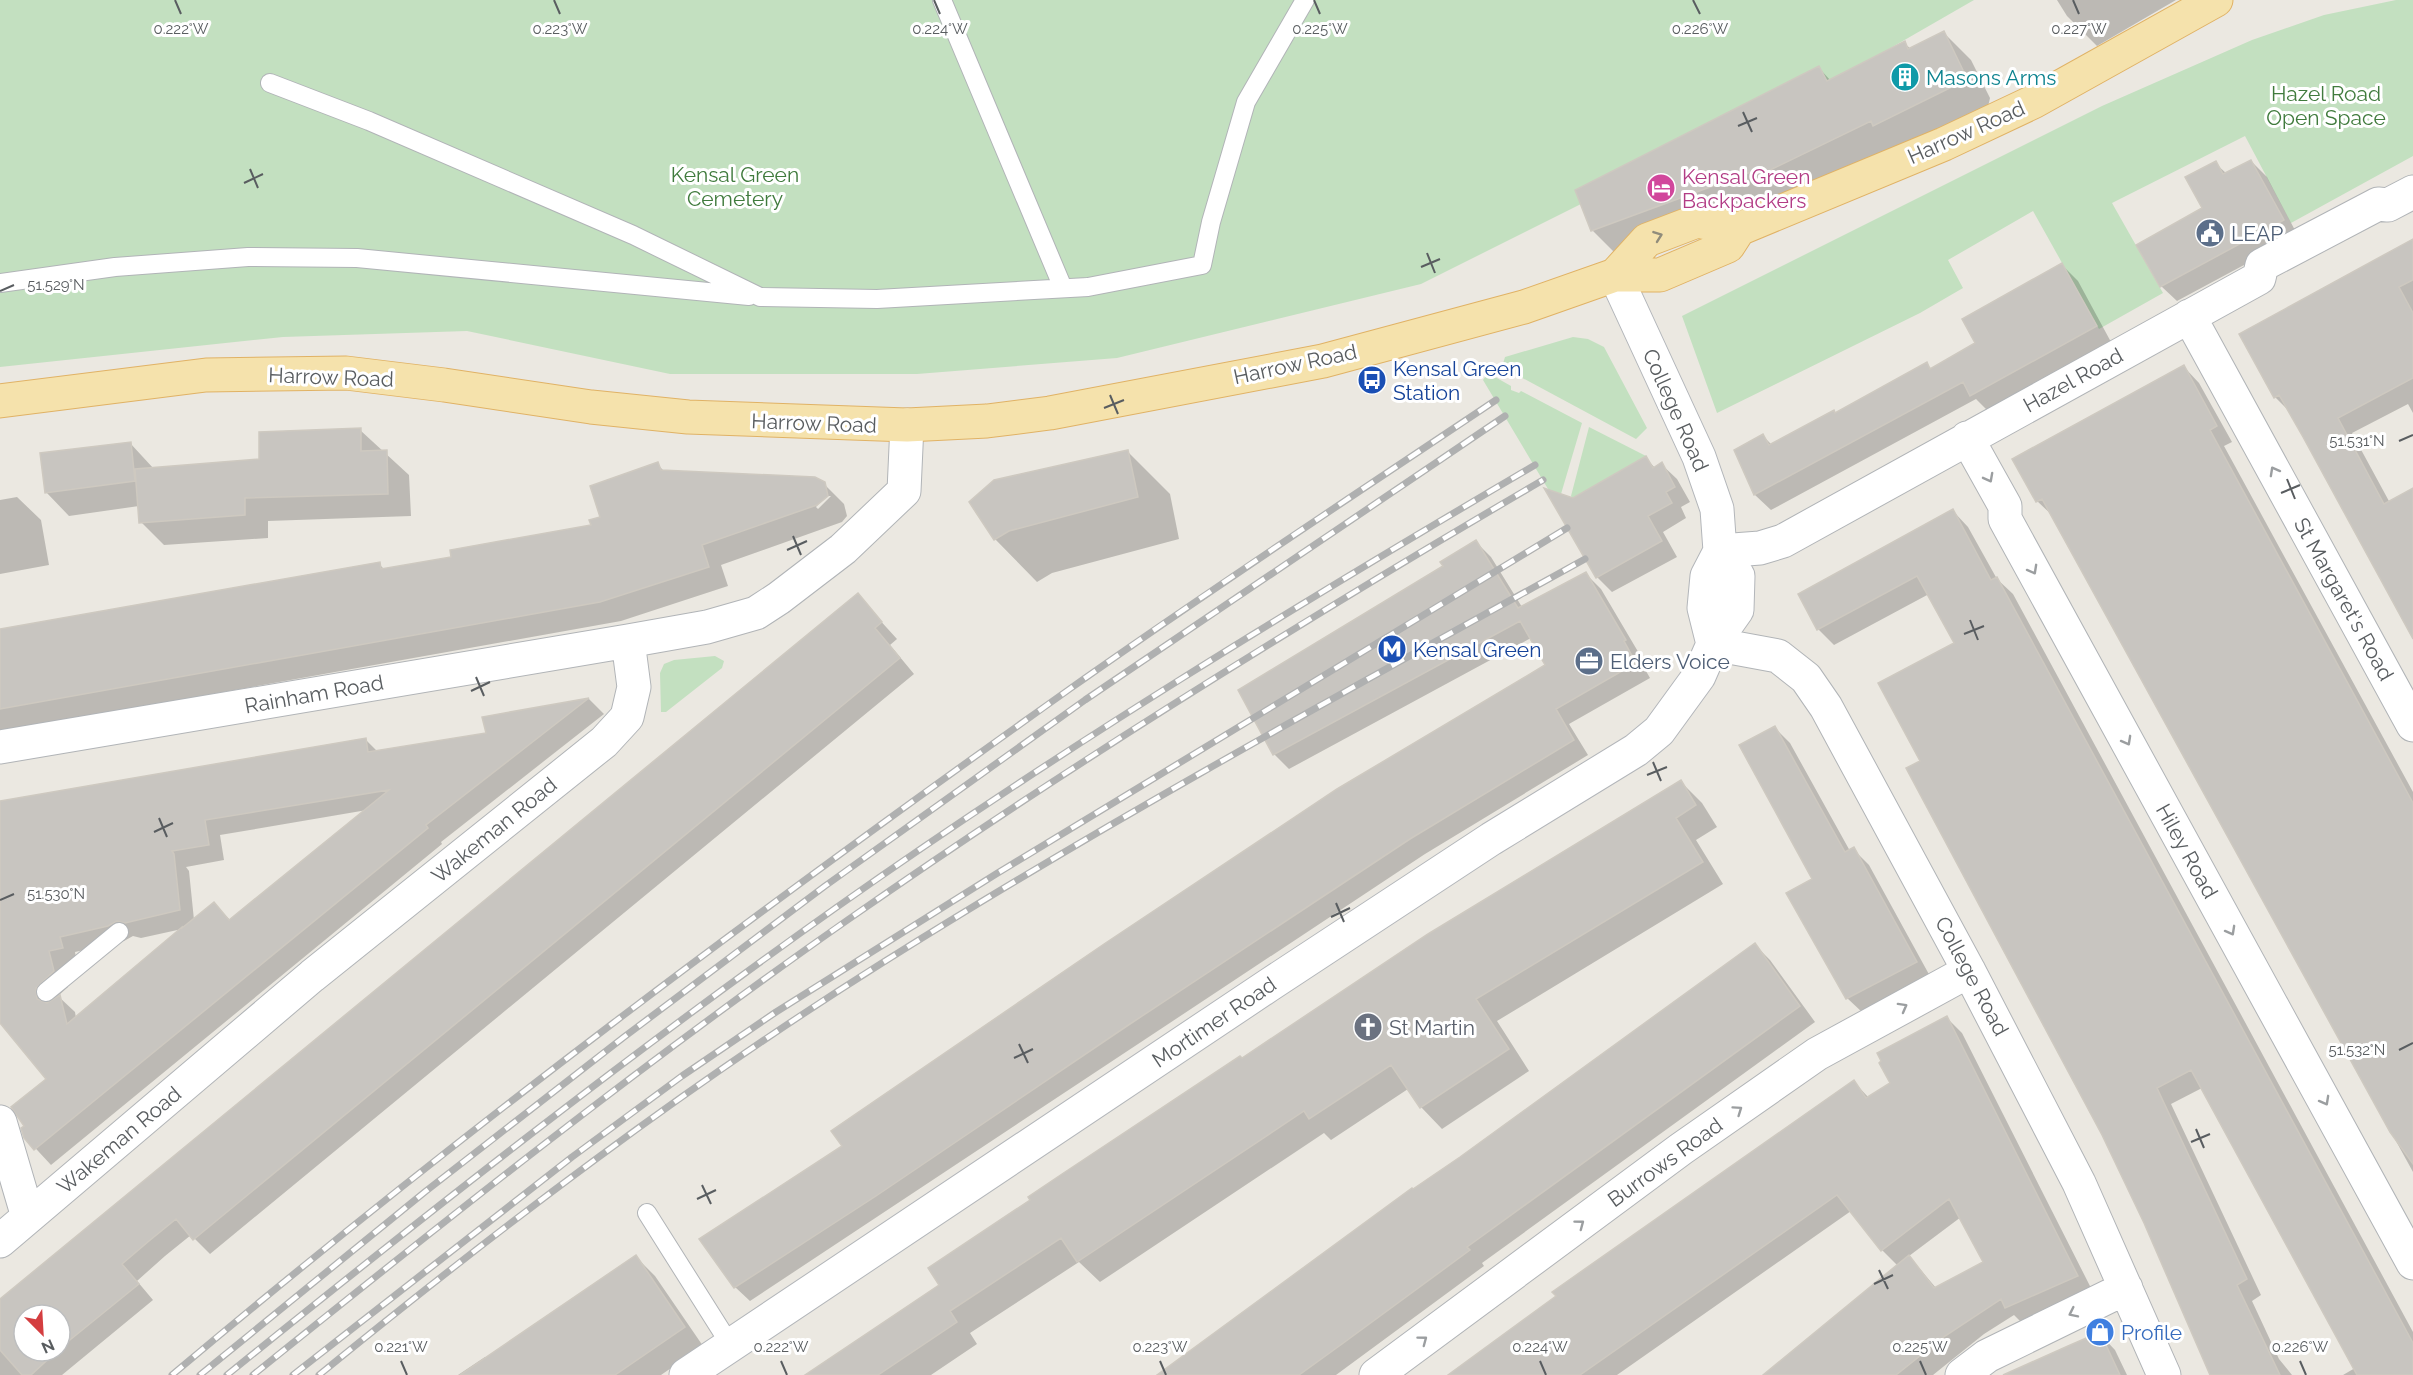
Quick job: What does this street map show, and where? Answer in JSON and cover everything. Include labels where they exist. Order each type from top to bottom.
[{"type":"main road","name":"Harrow Road","points":[[0,401],[206,375],[346,373],[591,407],[688,417],[906,425],[987,421],[1050,413],[1323,361],[1524,307],[1615,275],[1647,240],[1697,221],[1739,229],[1944,144],[2032,102],[2216,0]]},
{"type":"street","name":"Hazel Road","points":[[1720,551],[1760,548],[1783,541],[2259,278],[2262,265],[2378,204],[2400,199]]},
{"type":"street","name":"College Road","points":[[1615,275],[1699,457],[1717,509],[1720,551]]},
{"type":"street","name":"St Margaret's Road","points":[[2189,316],[2413,725]]},
{"type":"street","points":[[628,641],[707,627],[756,613],[843,549],[904,491],[906,425]]},
{"type":"street","name":"Hiley Road","points":[[1968,438],[2005,506],[2005,519],[2413,1263]]},
{"type":"street","points":[[1713,644],[1737,610],[1738,576],[1720,551]]},
{"type":"street","name":"Rainham Road","points":[[0,747],[628,641]]},
{"type":"street","name":"Wakeman Road","points":[[0,1241],[312,976],[604,742],[627,717],[634,687],[628,641]]},
{"type":"street","name":"College Road","points":[[1713,644],[1778,656],[1806,678],[1826,707],[1853,753],[1969,971],[2079,1183],[2164,1375]]},
{"type":"street","name":"Mortimer Road","points":[[686,1375],[1279,978],[1491,839],[1636,750],[1662,728],[1699,676],[1713,644]]},
{"type":"street","name":"Burrows Road","points":[[1376,1375],[1681,1149],[1817,1054],[1969,971]]},
{"type":"street","points":[[0,1122],[28,1217]]},
{"type":"street","points":[[1962,1375],[1987,1356],[2126,1288]]},
{"type":"lane","points":[[942,0],[1063,288]]},
{"type":"lane","points":[[0,283],[116,267],[259,257],[357,258],[602,284],[760,297],[877,299],[1088,287],[1202,265],[1211,222],[1246,102],[1305,0]]},
{"type":"lane","points":[[270,83],[369,121],[633,235],[760,297]]},
{"type":"lane","points":[[46,992],[119,932]]},
{"type":"lane","points":[[647,1213],[731,1346]]},
{"type":"green space","name":"Kensal Green Cemetery","points":[[0,0],[1974,0],[1875,57],[1421,284],[1117,358],[917,374],[670,374],[467,331],[283,337],[0,367]]},
{"type":"green space","name":"Hazel Road Open Space","points":[[2396,0],[2413,0],[2413,156],[2291,223],[2245,136],[2112,203],[2163,293],[2099,329],[2033,211],[1948,260],[1963,288],[1920,313],[1717,413],[1682,316],[2102,106],[2252,40],[2324,15]]},
{"type":"green space","points":[[1573,337],[1588,339],[1604,347],[1647,428],[1636,439],[1502,367],[1505,357]]},
{"type":"green space","points":[[1488,373],[1511,386],[1511,390],[1519,393],[1521,391],[1582,423],[1561,494],[1556,493],[1554,499],[1483,380]]},
{"type":"green space","points":[[1589,427],[1646,456],[1577,506],[1571,496]]},
{"type":"green space","points":[[715,656],[724,661],[722,668],[666,712],[661,712],[660,673],[664,664],[674,660]]},
{"type":"building","points":[[1944,31],[1963,70],[1960,83],[1873,126],[1871,121],[1762,174],[1759,169],[1591,231],[1575,190],[1819,66],[1827,81],[1905,41],[1908,49]]},
{"type":"building","name":"LEAP","points":[[2251,160],[2284,220],[2160,287],[2136,245],[2202,208],[2185,177],[2216,161],[2223,174]]},
{"type":"building","points":[[2413,239],[2413,280],[2399,287],[2413,313],[2413,378],[2338,418],[2384,504],[2413,488],[2413,639],[2303,437],[2279,395],[2274,398],[2239,334]]},
{"type":"building","points":[[2062,263],[2097,326],[1970,396],[1963,382],[1754,495],[1734,450],[1763,434],[1769,445],[1834,410],[1835,413],[1927,362],[1930,369],[1975,343],[1962,319]]},
{"type":"building","points":[[2184,365],[2217,426],[2210,430],[2413,803],[2413,1164],[2390,1132],[2042,499],[2036,502],[2012,459]]},
{"type":"building","points":[[361,428],[361,451],[387,450],[388,494],[245,498],[245,515],[139,523],[135,469],[259,459],[259,432]]},
{"type":"building","points":[[131,442],[135,481],[45,493],[40,453]]},
{"type":"building","points":[[1128,450],[1138,497],[1009,531],[994,540],[969,502],[994,480]]},
{"type":"building","points":[[1646,456],[1653,468],[1662,462],[1675,487],[1666,492],[1672,503],[1648,516],[1662,541],[1596,578],[1544,488],[1573,498]]},
{"type":"building","points":[[658,462],[661,470],[815,477],[825,482],[828,496],[817,505],[702,545],[709,567],[600,602],[0,709],[0,629],[380,562],[381,569],[451,557],[450,550],[591,525],[589,520],[600,517],[590,486]]},
{"type":"building","points":[[1953,509],[1991,580],[1997,577],[2413,1343],[2413,1375],[2357,1375],[2191,1070],[2157,1088],[2247,1279],[2237,1285],[2280,1375],[2210,1375],[2144,1223],[2102,1135],[1906,768],[1920,761],[1878,683],[1954,643],[1917,576],[1817,630],[1798,594]]},
{"type":"building","points":[[1476,540],[1518,608],[1586,572],[1626,640],[1624,641],[1636,663],[1556,709],[1574,740],[1410,839],[1127,1026],[876,1196],[734,1288],[699,1239],[842,1146],[831,1131],[1104,944],[1337,789],[1545,665],[1520,621],[1273,755],[1238,690],[1443,566],[1440,562]]},
{"type":"building","points":[[858,593],[882,622],[875,628],[900,658],[193,1240],[176,1219],[149,1241],[122,1264],[139,1284],[72,1338],[72,1303],[12,1303],[12,1363],[44,1363],[31,1375],[22,1375],[0,1350],[0,1299]]},
{"type":"building","points":[[589,698],[426,825],[428,828],[34,1150],[24,1138],[21,1128],[24,1126],[11,1107],[46,1079],[0,1023],[0,801],[366,738],[368,752],[486,733],[482,717]],"holes":[[[389,790],[229,920],[214,902],[67,1024],[60,995],[47,1003],[37,999],[36,988],[54,971],[49,951],[63,948],[60,937],[108,926],[117,921],[125,923],[180,910],[172,851],[209,845],[205,820]]]},
{"type":"building","points":[[1775,726],[1845,852],[1854,847],[1917,962],[1846,999],[1786,893],[1812,879],[1739,745]]},
{"type":"building","points":[[1681,780],[1696,805],[1676,818],[1703,862],[1476,999],[1509,1049],[1420,1108],[1391,1065],[1309,1119],[1304,1111],[1077,1262],[1061,1238],[950,1311],[957,1322],[878,1375],[805,1375],[939,1285],[928,1268],[1030,1200],[1028,1197],[1428,934]]},
{"type":"building","points":[[1755,943],[1800,1006],[1467,1247],[1470,1250],[1342,1344],[1299,1375],[1157,1375],[1412,1188],[1460,1157]]},
{"type":"building","points":[[1947,1016],[2078,1276],[2005,1308],[2001,1299],[1945,1336],[1896,1375],[1763,1375],[1909,1255],[1934,1288],[1983,1262],[1949,1199],[1881,1251],[1837,1195],[1580,1375],[1448,1375],[1556,1296],[1552,1292],[1854,1080],[1866,1098],[1890,1083],[1879,1063],[1881,1061],[1877,1053]]},
{"type":"building","points":[[636,1255],[685,1327],[615,1375],[460,1375]]},
{"type":"building","points":[[2100,1332],[2120,1375],[2003,1375],[2068,1346]]},
{"type":"railway","points":[[172,1375],[502,1108],[842,853],[1124,651],[1496,400]]},
{"type":"railway","points":[[200,1375],[426,1191],[624,1037],[825,886],[1085,700],[1505,416]]},
{"type":"railway","points":[[227,1375],[528,1136],[837,907],[1094,734],[1269,624],[1535,465]]},
{"type":"railway","points":[[253,1375],[473,1199],[697,1028],[849,919],[1105,747],[1279,638],[1543,480]]},
{"type":"railway","points":[[293,1375],[572,1157],[682,1076],[776,1012],[996,874],[1567,528]]},
{"type":"railway","points":[[319,1375],[455,1266],[594,1160],[809,1010],[968,910],[1143,806],[1585,559]]},
{"type":"place","name":"Masons Arms","points":[[1905,77]]},
{"type":"place","name":"Kensal Green Backpackers","points":[[1661,188]]},
{"type":"place","name":"LEAP","points":[[2210,233]]},
{"type":"place","name":"Kensal Green Station","points":[[1372,380]]},
{"type":"place","name":"Kensal Green","points":[[1392,649]]},
{"type":"place","name":"Elders Voice","points":[[1589,661]]},
{"type":"place","name":"St Martin","points":[[1368,1027]]},
{"type":"place","name":"Profile","points":[[2100,1332]]}]
